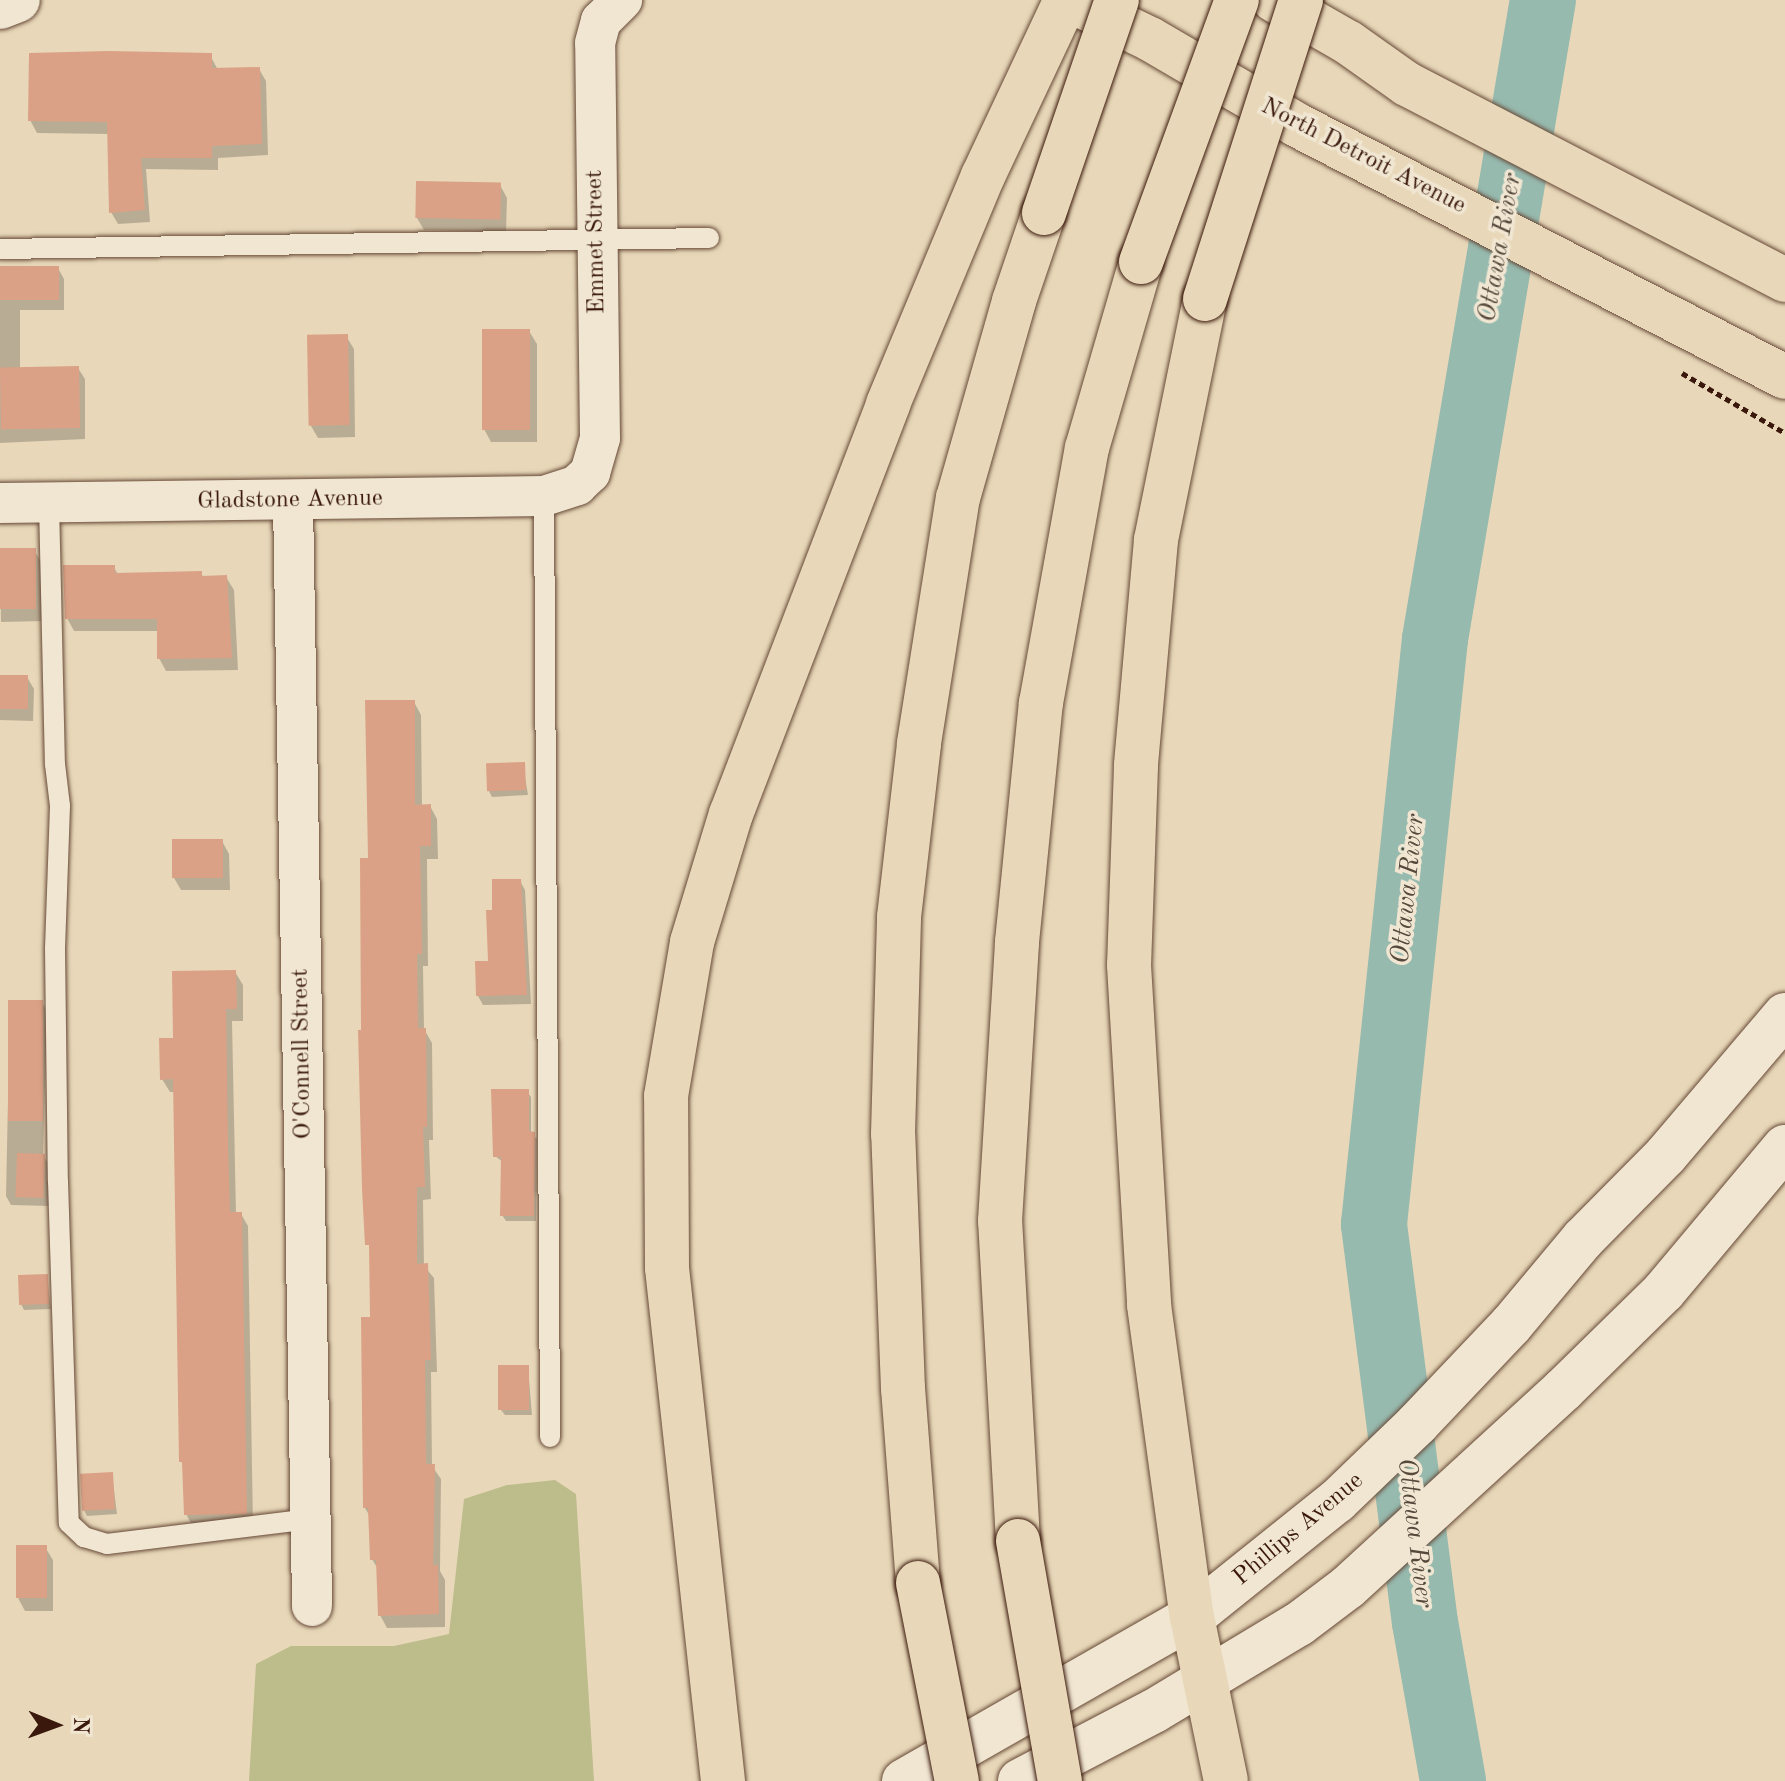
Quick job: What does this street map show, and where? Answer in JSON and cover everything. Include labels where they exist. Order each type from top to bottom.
[{"type":"main road","points":[[0,7],[18,0]]},
{"type":"main road","points":[[723,1781],[667,1268],[666,1096],[692,942],[731,814],[888,404],[983,176],[1068,0]]},
{"type":"main road","name":"North Detroit Avenue","points":[[1068,0],[1150,39],[1297,125],[1785,377]]},
{"type":"main road","points":[[957,1781],[918,1583],[903,1389],[893,1134],[899,917],[919,743],[958,498],[1014,301],[1117,0]]},
{"type":"main road","points":[[1060,1781],[1018,1541],[1000,1221],[1020,912],[1041,703],[1087,448],[1141,262],[1237,0]]},
{"type":"main road","points":[[1274,0],[1349,43],[1407,84],[1785,280]]},
{"type":"main road","points":[[1226,1781],[1202,1681],[1149,1305],[1129,965],[1136,766],[1156,540],[1205,299],[1301,0]]},
{"type":"main road","name":"Phillips Avenue","points":[[904,1781],[1192,1617],[1290,1540],[1381,1460],[1496,1340],[1583,1239],[1666,1155],[1785,1015]]},
{"type":"main road","points":[[1020,1781],[1154,1711],[1299,1624],[1348,1587],[1511,1438],[1664,1291],[1785,1147]]},
{"type":"street","name":"Emmet Street","points":[[561,491],[590,473],[600,438],[595,43],[601,21],[622,0]]},
{"type":"street","name":"Gladstone Avenue","points":[[0,503],[293,502],[561,491]]},
{"type":"street","name":"O'Connell Street","points":[[293,502],[312,1606]]},
{"type":"lane","points":[[0,249],[709,238]]},
{"type":"lane","points":[[550,1437],[561,491]]},
{"type":"lane","points":[[49,503],[55,764],[60,806],[55,948],[58,1181],[69,1523],[84,1537],[107,1544],[310,1519]]},
{"type":"path","points":[[1674,368],[1785,433]]},
{"type":"shaded area","points":[[555,1480],[576,1494],[594,1781],[249,1781],[256,1664],[291,1646],[394,1646],[449,1634],[464,1499],[507,1485]]},
{"type":"building","points":[[29,53],[212,53],[212,68],[260,67],[262,144],[212,146],[212,158],[141,158],[145,210],[109,213],[107,122],[28,121]]},
{"type":"building","points":[[416,181],[501,182],[500,219],[415,218]]},
{"type":"building","points":[[0,266],[59,266],[59,300],[0,300]]},
{"type":"building","points":[[482,329],[530,329],[530,430],[482,430]]},
{"type":"building","points":[[348,334],[350,425],[309,426],[307,335]]},
{"type":"building","points":[[79,366],[80,428],[1,429],[0,367]]},
{"type":"building","points":[[0,548],[36,548],[36,609],[0,609]]},
{"type":"building","points":[[63,565],[115,565],[115,573],[202,571],[202,576],[227,575],[232,658],[157,659],[157,619],[65,619]]},
{"type":"building","points":[[0,675],[28,675],[28,709],[0,709]]},
{"type":"building","points":[[365,700],[415,700],[415,805],[431,804],[431,846],[420,846],[422,954],[417,954],[418,1028],[426,1028],[427,1127],[423,1127],[425,1187],[417,1187],[417,1264],[428,1263],[431,1360],[425,1360],[426,1464],[435,1464],[433,1565],[438,1565],[439,1614],[378,1616],[376,1560],[370,1560],[368,1508],[363,1508],[361,1317],[370,1317],[369,1245],[365,1245],[362,1189],[358,1030],[361,1030],[360,858],[368,858]]},
{"type":"building","points":[[525,762],[526,790],[487,791],[486,763]]},
{"type":"building","points":[[172,839],[223,839],[223,878],[172,878]]},
{"type":"building","points":[[492,879],[521,879],[527,995],[476,996],[475,961],[488,961],[486,910],[492,910]]},
{"type":"building","points":[[236,970],[237,1009],[226,1009],[228,1145],[230,1212],[242,1212],[247,1514],[184,1515],[182,1462],[179,1462],[173,1079],[160,1080],[159,1038],[173,1038],[172,971]]},
{"type":"building","points":[[8,1000],[43,1000],[43,1121],[8,1121]]},
{"type":"building","points":[[491,1089],[529,1089],[529,1131],[535,1132],[534,1216],[500,1216],[501,1157],[493,1157]]},
{"type":"building","points":[[17,1153],[45,1154],[43,1198],[15,1197]]},
{"type":"building","points":[[48,1274],[49,1304],[19,1305],[18,1275]]},
{"type":"building","points":[[498,1365],[529,1365],[529,1410],[498,1410]]},
{"type":"building","points":[[113,1472],[115,1509],[82,1511],[80,1474]]},
{"type":"building","points":[[16,1545],[47,1545],[47,1598],[16,1598]]},
{"type":"waterway","name":"Ottawa River","points":[[1453,1781],[1425,1623],[1374,1224],[1435,639],[1543,0]]}]
